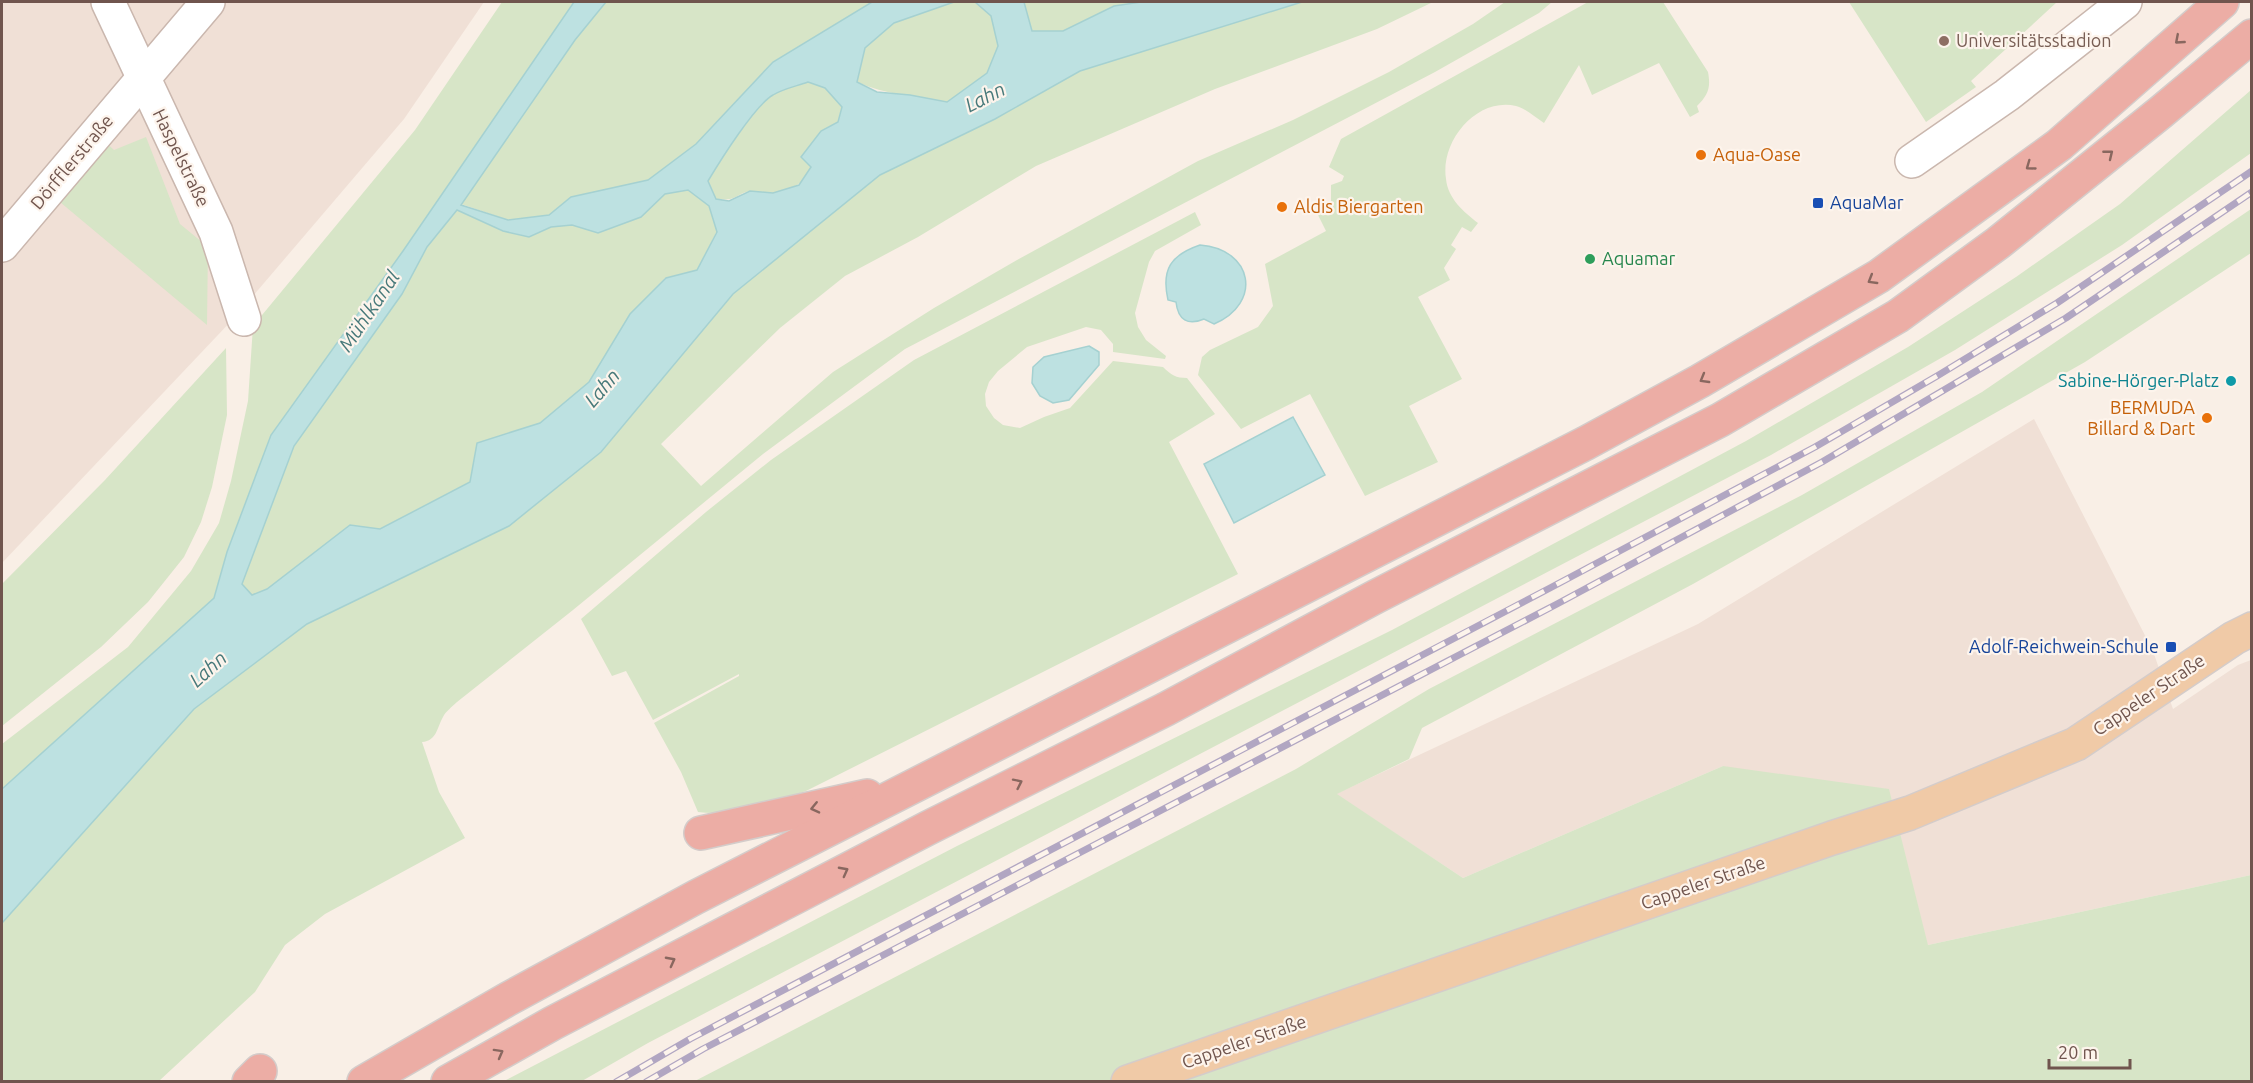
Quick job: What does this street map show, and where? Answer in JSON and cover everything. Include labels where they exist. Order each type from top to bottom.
[{"type":"highway","points":[[364,1082],[508,999],[644,925],[1586,443],[1700,381],[1879,276],[2059,145],[2223,2]]},
{"type":"highway","points":[[448,1082],[553,1023],[886,849],[1166,709],[1375,597],[1720,420],[1898,316],[1998,243],[2252,36]]},
{"type":"highway","points":[[2161,112],[2238,74],[2252,62]]},
{"type":"highway","points":[[701,834],[913,786]]},
{"type":"main road","name":"Cappeler Straße","points":[[1128,1082],[1910,813],[2076,744],[2234,638],[2252,629]]},
{"type":"street","name":"Haspelstraße","points":[[108,2],[216,232],[244,319]]},
{"type":"street","name":"Dörfflerstraße","points":[[2,245],[208,2]]},
{"type":"street","points":[[1912,161],[2007,95],[2125,2]]},
{"type":"shaded area","points":[[2,2],[484,2],[404,119],[235,317],[2,563]]},
{"type":"shaded area","points":[[2034,419],[2153,651],[2173,709],[2238,665],[2251,660],[2251,875],[1928,945],[1723,766],[1463,878],[1336,794],[1698,624]]},
{"type":"green space","points":[[502,2],[574,2],[403,251],[227,552],[214,598],[2,789],[2,744],[128,647],[191,571],[219,523],[231,481],[248,401],[253,326],[415,130]]},
{"type":"green space","points":[[606,2],[872,2],[773,62],[696,144],[648,180],[571,197],[549,215],[508,220],[461,204],[575,40]]},
{"type":"green space","points":[[954,2],[975,2],[991,16],[998,46],[987,73],[948,103],[890,93],[857,82],[865,48],[894,23]]},
{"type":"green space","points":[[1024,2],[1141,2],[1114,6],[1063,31],[1032,31]]},
{"type":"green space","points":[[1302,2],[1433,2],[1377,29],[1215,89],[1036,166],[918,237],[845,276],[780,328],[661,444],[701,486],[833,372],[934,308],[1017,260],[1198,161],[1293,120],[1389,72],[1473,24],[1505,2],[1552,2],[1539,13],[1435,72],[905,349],[763,454],[457,702],[444,715],[434,736],[422,742],[439,792],[465,838],[325,914],[285,945],[255,992],[159,1081],[2,1082],[2,923],[194,709],[307,624],[509,526],[601,452],[733,294],[880,175],[995,119],[1080,71]]},
{"type":"green space","points":[[1588,2],[1663,2],[1708,72],[1708,91],[1697,106],[1699,112],[1690,117],[1659,63],[1592,95],[1579,65],[1544,123],[1519,107],[1501,105],[1487,108],[1475,115],[1455,137],[1446,165],[1447,186],[1458,204],[1478,223],[1471,232],[1462,227],[1451,245],[1456,249],[1444,268],[1450,280],[1418,297],[1462,379],[1409,406],[1438,462],[1365,496],[1310,394],[1241,429],[1198,375],[1202,357],[1210,350],[1258,327],[1273,306],[1265,264],[1326,231],[1316,211],[1331,203],[1331,185],[1342,181],[1344,176],[1329,167],[1341,139]]},
{"type":"green space","name":"Universitätsstadion","points":[[1849,2],[2057,2],[1971,81],[1976,87],[1926,122]]},
{"type":"green space","points":[[808,82],[825,88],[842,106],[838,122],[821,131],[813,163],[804,179],[787,190],[775,193],[751,191],[728,199],[716,199],[708,181],[747,122],[772,95]]},
{"type":"green space","points":[[2251,90],[2251,153],[2122,245],[1955,350],[1771,455],[648,1043],[582,1081],[504,1081],[957,846],[1392,630],[1746,441],[1908,347],[2016,277],[2120,204]]},
{"type":"green space","points":[[146,137],[180,224],[208,247],[207,325],[54,197],[102,139],[114,150]]},
{"type":"green space","points":[[688,190],[709,206],[717,231],[697,270],[665,278],[630,315],[589,382],[540,424],[477,443],[470,482],[380,529],[350,526],[267,589],[252,595],[241,584],[294,446],[402,294],[427,247],[457,210],[503,231],[529,237],[551,227],[572,224],[598,233],[641,217],[665,194]]},
{"type":"green space","points":[[2251,209],[2251,253],[2085,362],[1693,584],[1422,728],[1409,759],[1337,794],[1463,878],[1723,766],[1889,789],[1928,945],[2251,875],[2251,1081],[693,1082],[1296,769],[1429,689],[1802,495],[1982,392]]},
{"type":"green space","points":[[1195,212],[1201,225],[1155,251],[1149,262],[1135,313],[1138,327],[1146,340],[1166,356],[1165,359],[1113,352],[1113,344],[1101,330],[1086,327],[1027,347],[998,371],[989,382],[985,394],[986,406],[994,418],[1003,425],[1020,428],[1070,408],[1113,361],[1163,367],[1174,376],[1187,378],[1215,414],[1169,442],[1238,574],[806,791],[739,810],[698,812],[681,772],[654,723],[739,674],[653,720],[626,671],[612,676],[581,619],[706,512],[771,460],[914,360]]},
{"type":"green space","points":[[226,348],[227,415],[212,487],[201,522],[184,557],[148,602],[101,647],[2,726],[2,584],[105,480]]},
{"type":"water","points":[[574,2],[606,2],[575,40],[461,205],[508,220],[549,215],[571,197],[648,180],[696,144],[773,62],[872,2],[954,2],[894,23],[865,48],[857,82],[877,92],[947,102],[987,73],[998,46],[991,16],[975,2],[1024,2],[1032,31],[1063,31],[1114,6],[1141,2],[1302,2],[1080,71],[995,119],[880,175],[733,294],[601,452],[509,526],[307,624],[194,709],[2,923],[2,789],[214,598],[227,552],[271,435],[403,251]],"holes":[[[808,82],[825,88],[842,107],[838,122],[821,131],[801,157],[811,167],[799,185],[773,193],[750,191],[729,201],[716,199],[708,181],[748,121],[773,95]],[[688,190],[709,206],[717,232],[697,270],[666,278],[630,314],[589,382],[540,423],[477,443],[470,482],[380,529],[350,525],[267,589],[252,595],[242,584],[294,446],[402,294],[427,247],[457,210],[503,231],[529,237],[551,227],[572,225],[598,233],[641,217],[665,194]]]},
{"type":"water","points":[[1200,245],[1218,249],[1231,256],[1241,266],[1245,278],[1245,291],[1240,303],[1230,315],[1214,324],[1204,319],[1193,322],[1185,320],[1179,313],[1176,302],[1168,300],[1166,289],[1167,272],[1170,265],[1182,253]]},
{"type":"water","points":[[1089,346],[1099,352],[1099,365],[1069,400],[1053,403],[1040,396],[1032,383],[1033,367],[1044,357]]},
{"type":"water","points":[[1293,417],[1325,475],[1234,523],[1204,464]]},
{"type":"railway","points":[[616,1082],[690,1039],[1815,447],[2057,303],[2252,171]]},
{"type":"railway","points":[[646,1082],[703,1049],[1557,604],[1822,462],[2066,318],[2252,192]]},
{"type":"place","name":"Universitätsstadion","points":[[1944,41]]},
{"type":"place","name":"Aqua-Oase","points":[[1701,155]]},
{"type":"place","name":"AquaMar","points":[[1818,203]]},
{"type":"place","name":"Aldis Biergarten","points":[[1282,207]]},
{"type":"place","name":"Aquamar","points":[[1590,259]]},
{"type":"place","name":"Sabine-Hörger-Platz","points":[[2231,381]]},
{"type":"place","name":"BERMUDA Billard & Dart","points":[[2207,418]]},
{"type":"place","name":"Adolf-Reichwein-Schule","points":[[2171,647]]},
{"type":"water label","name":"Lahn","points":[[985,97]]},
{"type":"water label","name":"Mühlkanal","points":[[369,311]]},
{"type":"water label","name":"Lahn","points":[[602,388]]},
{"type":"water label","name":"Lahn","points":[[208,669]]}]
